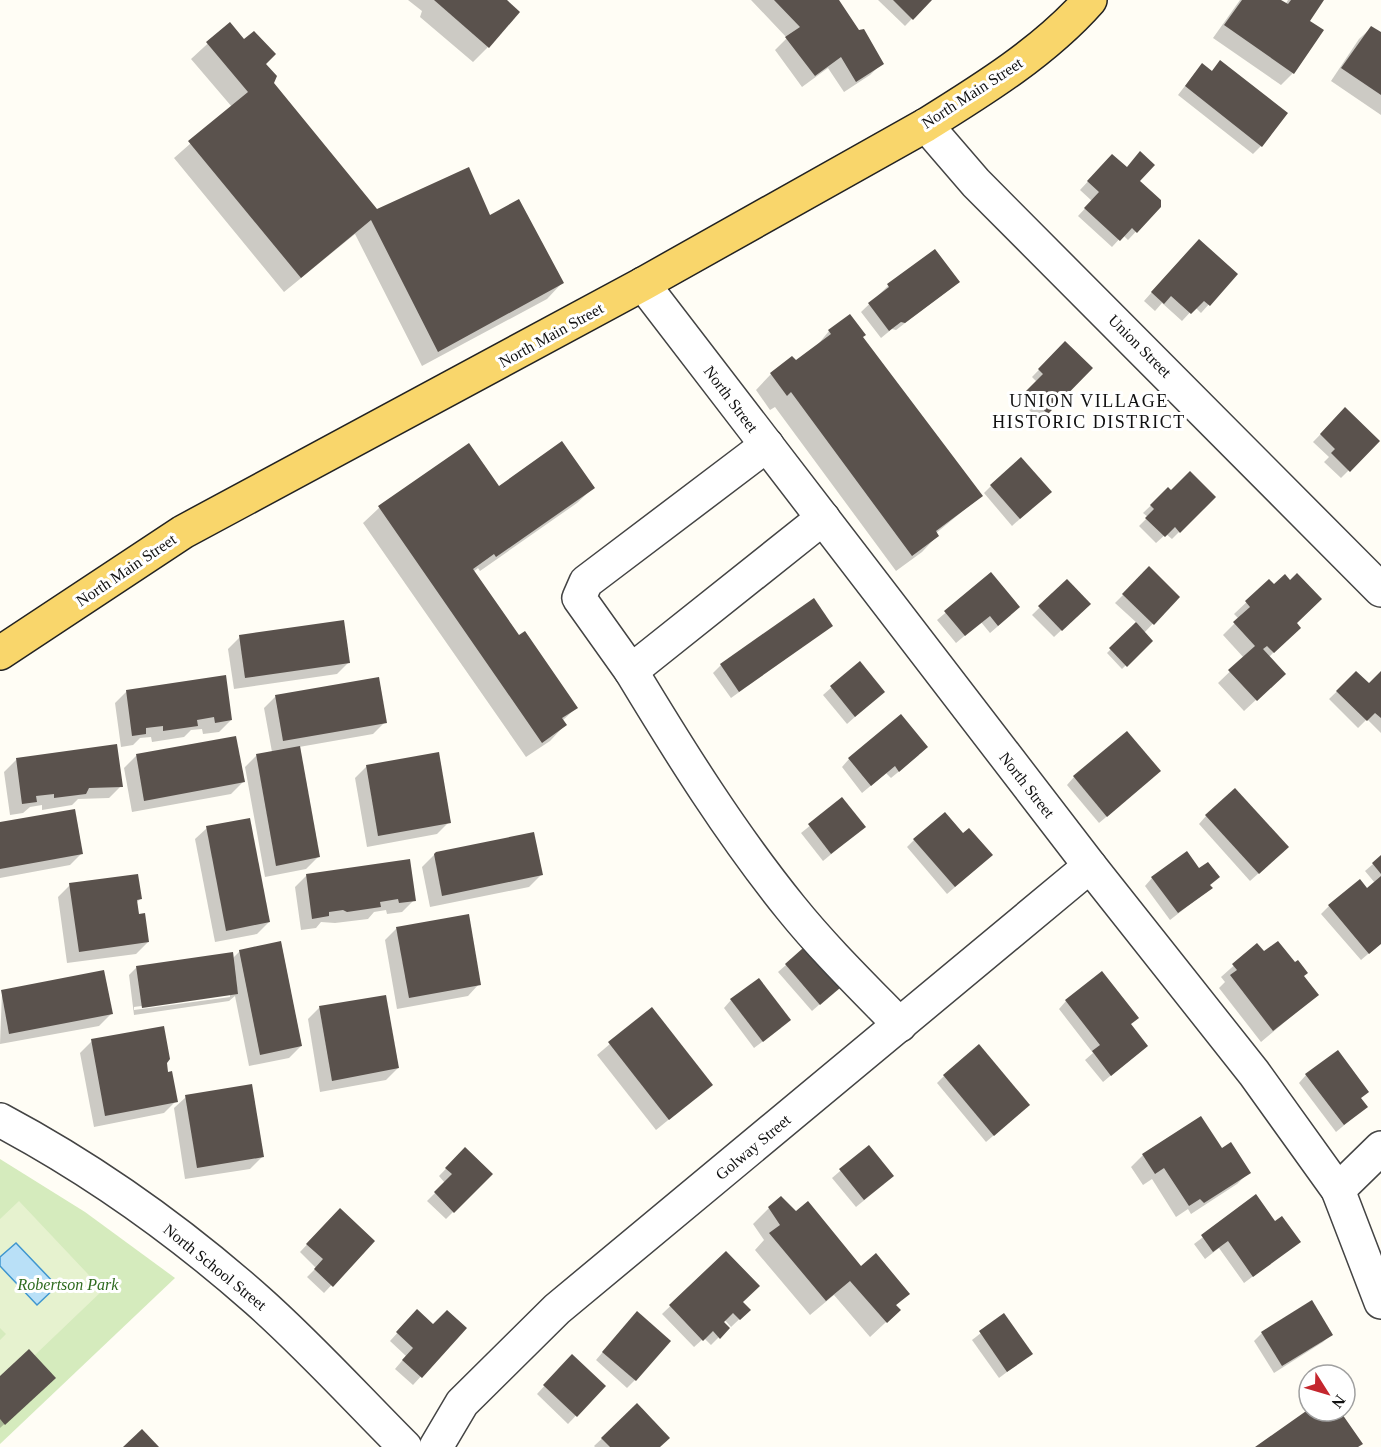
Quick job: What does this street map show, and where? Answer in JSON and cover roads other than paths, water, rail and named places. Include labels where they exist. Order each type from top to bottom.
[{"type":"main road","name":"North Main Street","points":[[0,654],[183,532],[644,284],[926,125],[1032,54],[1090,0]]},
{"type":"street","name":"Union Street","points":[[926,125],[976,183],[1381,590]]},
{"type":"street","name":"North Street","points":[[644,284],[1090,866],[1254,1073],[1338,1190],[1381,1302]]},
{"type":"street","points":[[767,445],[586,582],[579,598],[630,671],[679,752],[790,908],[826,949],[900,1025]]},
{"type":"street","points":[[630,671],[823,518]]},
{"type":"street","name":"Golway Street","points":[[436,1447],[462,1403],[557,1309],[1090,866]]},
{"type":"street","name":"North School Street","points":[[0,1120],[118,1191],[211,1261],[286,1327],[405,1447]]},
{"type":"street","points":[[1338,1190],[1381,1148]]},
{"type":"water","points":[[16,1243],[57,1286],[37,1305],[0,1266],[0,1257]]},
{"type":"district","name":"UNION VILLAGE HISTORIC DISTRICT","points":[[1089,411]]},
{"type":"park label","name":"Robertson Park","points":[[68,1284]]}]
